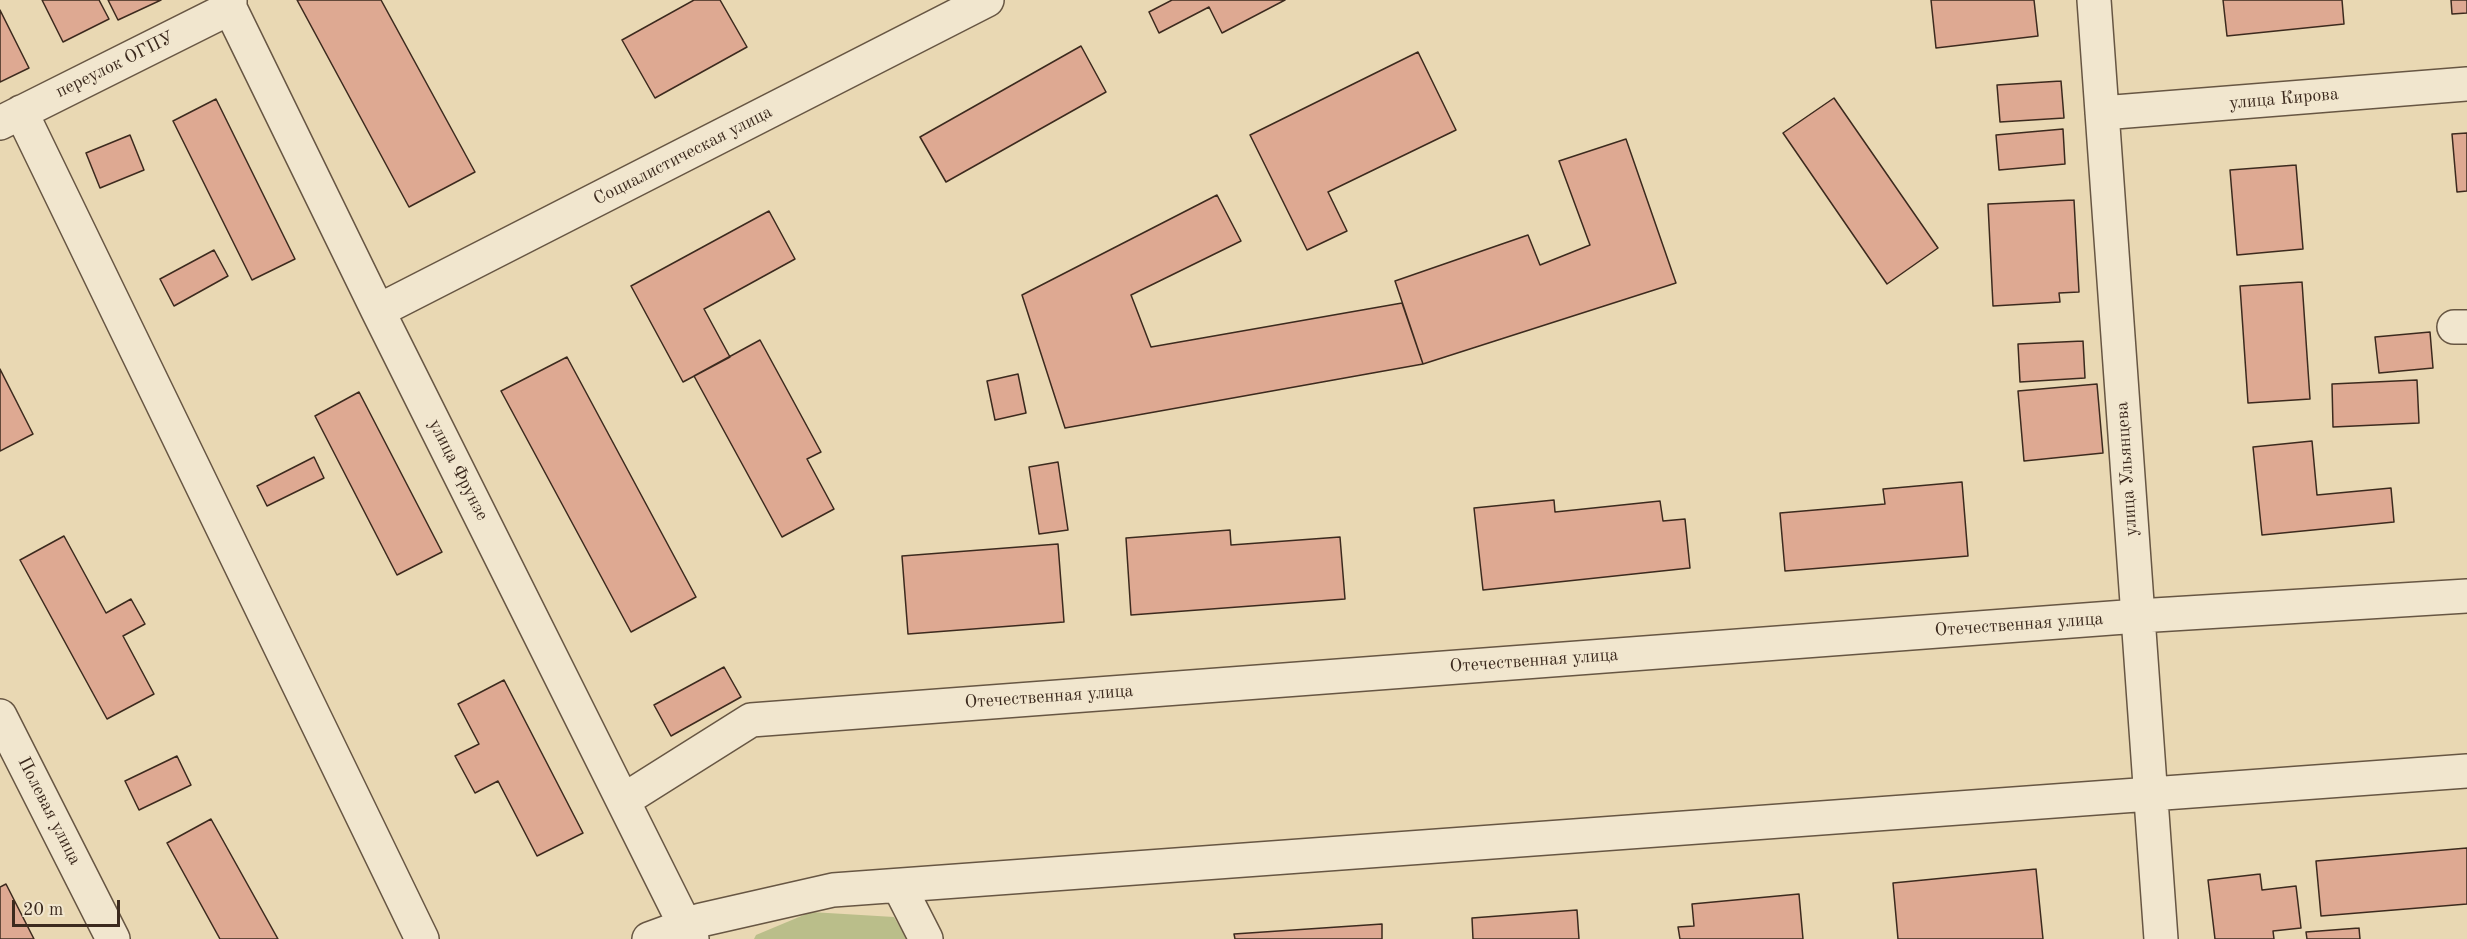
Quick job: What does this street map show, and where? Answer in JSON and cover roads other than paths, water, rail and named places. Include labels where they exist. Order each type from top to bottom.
[{"type":"street","name":"Социалистическая улица","points":[[378,311],[987,0]]},
{"type":"street","name":"улица Ульянцева","points":[[2094,0],[2161,939]]},
{"type":"street","name":"улица Фрунзе","points":[[230,4],[378,311],[624,800],[688,933]]},
{"type":"street","name":"переулок ОГПУ","points":[[10,118],[230,4]]},
{"type":"street","name":"улица Кирова","points":[[2102,113],[2467,84]]},
{"type":"street","points":[[10,118],[422,939]]},
{"type":"street","name":"Отечественная улица","points":[[624,800],[751,720],[2138,616],[2467,596]]},
{"type":"street","name":"Полевая улица","points":[[0,716],[113,939]]},
{"type":"street","points":[[649,939],[688,933],[701,920],[833,890],[2467,771]]},
{"type":"street","points":[[899,886],[926,939]]}]
